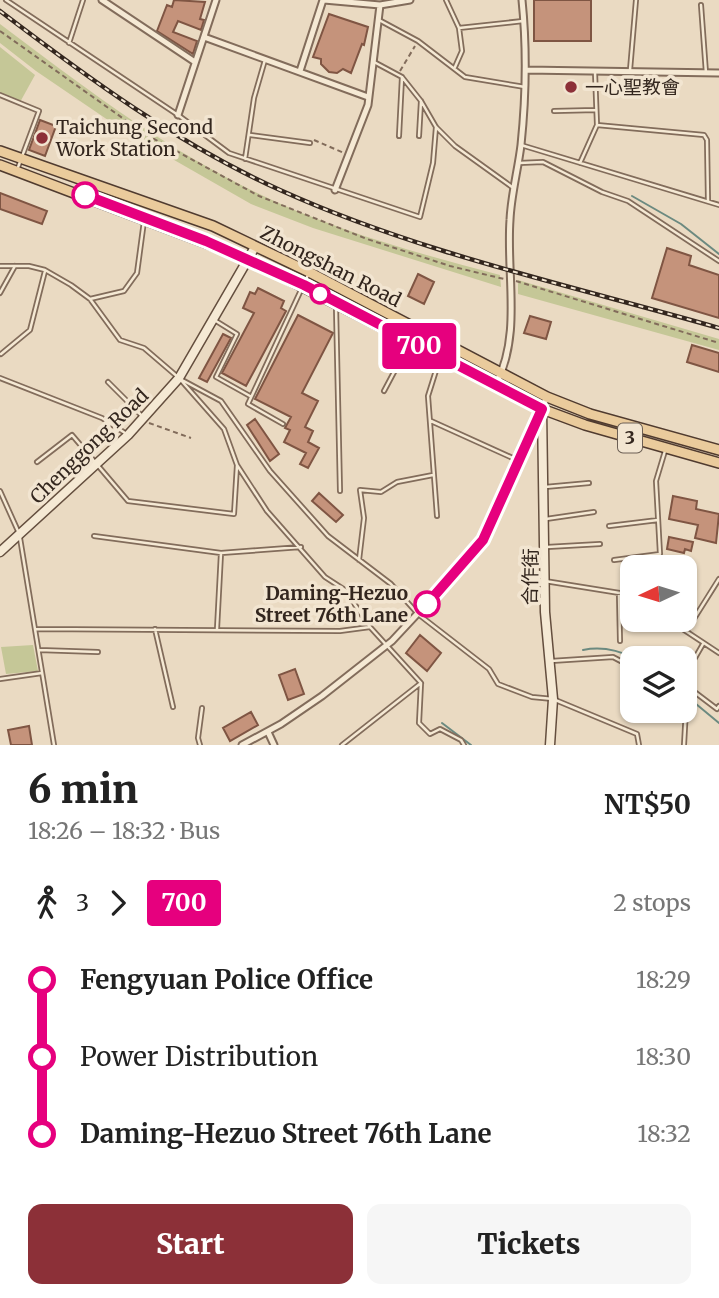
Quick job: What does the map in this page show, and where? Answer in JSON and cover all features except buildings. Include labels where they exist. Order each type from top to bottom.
[{"type":"main road","name":"Zhongshan Road","points":[[0,151],[213,226],[309,272],[547,397],[590,414],[719,450]]},
{"type":"main road","name":"Zhongshan Road","points":[[0,165],[248,259],[304,285],[542,409],[719,463]]},
{"type":"street","points":[[102,0],[195,62]]},
{"type":"street","points":[[178,115],[216,0]]},
{"type":"street","points":[[299,71],[324,0],[380,5],[410,0]]},
{"type":"street","points":[[496,384],[501,374],[512,326],[509,280],[510,218],[521,145],[526,70],[522,0]]},
{"type":"street","points":[[335,190],[368,97],[380,5]]},
{"type":"street","points":[[204,37],[368,97]]},
{"type":"street","points":[[526,70],[719,74]]},
{"type":"street","name":"Chenggong Road","points":[[0,552],[128,435],[180,378],[255,247]]},
{"type":"street","points":[[242,745],[268,732],[321,696],[388,645],[483,540],[547,397]]},
{"type":"street","name":"合作街","points":[[542,409],[547,547],[545,580],[553,699],[550,745]]},
{"type":"street","points":[[268,732],[274,745]]},
{"type":"lane","points":[[6,0],[178,115],[229,153],[419,218],[433,163],[436,127]]},
{"type":"lane","points":[[69,43],[83,0]]},
{"type":"lane","points":[[446,0],[459,28],[462,51],[455,67]]},
{"type":"lane","points":[[630,72],[636,0]]},
{"type":"lane","points":[[701,5],[706,73]]},
{"type":"lane","points":[[378,19],[418,41],[475,80],[525,86]]},
{"type":"lane","points":[[459,28],[524,21]]},
{"type":"lane","points":[[246,159],[254,98],[265,59]]},
{"type":"lane","points":[[374,62],[400,76],[421,101],[436,127],[455,146],[514,189]]},
{"type":"lane","points":[[579,163],[597,125],[595,72]]},
{"type":"lane","points":[[399,136],[400,76]]},
{"type":"lane","points":[[0,95],[39,111],[16,170]]},
{"type":"lane","points":[[419,136],[421,101]]},
{"type":"lane","points":[[554,111],[596,110]]},
{"type":"lane","points":[[597,125],[704,135],[707,140],[708,201]]},
{"type":"lane","points":[[249,135],[310,143]]},
{"type":"lane","points":[[521,145],[719,205]]},
{"type":"lane","points":[[519,163],[543,162],[602,192],[628,201],[719,261]]},
{"type":"lane","points":[[89,299],[124,291],[136,273],[145,218]]},
{"type":"lane","points":[[0,266],[46,270],[89,299],[120,340],[144,348],[180,378],[224,429],[237,465],[267,511],[325,577],[345,590],[370,626],[421,683],[419,723],[430,734],[440,729],[461,740],[464,745]]},
{"type":"lane","points":[[0,293],[15,266]]},
{"type":"lane","points":[[1,354],[30,330],[46,270]]},
{"type":"lane","points":[[283,424],[248,404],[309,272]]},
{"type":"lane","points":[[336,304],[340,491]]},
{"type":"lane","points":[[213,320],[237,334],[216,377],[252,397]]},
{"type":"lane","points":[[384,391],[411,341]]},
{"type":"lane","points":[[437,516],[428,396],[440,358]]},
{"type":"lane","points":[[0,378],[102,418],[128,435]]},
{"type":"lane","points":[[180,378],[221,401],[270,471],[328,536],[391,584],[418,614],[489,669],[498,684],[532,697],[553,699],[618,724],[637,734],[639,745]]},
{"type":"lane","points":[[108,382],[144,418]]},
{"type":"lane","points":[[431,421],[518,461]]},
{"type":"lane","points":[[37,462],[72,435],[128,500],[234,514],[237,465]]},
{"type":"lane","points":[[614,559],[660,554],[656,481],[666,449]]},
{"type":"lane","points":[[359,560],[364,518],[360,491],[381,492],[397,482],[434,474]]},
{"type":"lane","points":[[545,487],[589,483]]},
{"type":"lane","points":[[0,491],[19,533],[54,745]]},
{"type":"lane","points":[[546,519],[594,512]]},
{"type":"lane","points":[[609,526],[658,520]]},
{"type":"lane","points":[[94,536],[221,553],[301,547]]},
{"type":"lane","points":[[547,547],[600,544]]},
{"type":"lane","points":[[217,629],[221,553]]},
{"type":"lane","points":[[697,614],[719,579]]},
{"type":"lane","points":[[545,580],[620,594]]},
{"type":"lane","points":[[36,629],[340,631],[370,626]]},
{"type":"lane","points":[[155,629],[173,707]]},
{"type":"lane","points":[[620,632],[620,641]]},
{"type":"lane","points":[[689,632],[719,653]]},
{"type":"lane","points":[[697,654],[703,644]]},
{"type":"lane","points":[[39,650],[98,652]]},
{"type":"lane","points":[[549,661],[613,657],[620,661]]},
{"type":"lane","points":[[0,679],[43,673]]},
{"type":"lane","points":[[342,745],[421,683]]},
{"type":"lane","points":[[697,693],[718,708]]},
{"type":"lane","points":[[200,745],[198,738],[202,708]]},
{"type":"lane","points":[[684,745],[685,723]]},
{"type":"path","points":[[0,31],[155,140],[299,214],[450,266],[509,280],[719,343]]},
{"type":"path","points":[[400,76],[418,41]]},
{"type":"path","points":[[310,143],[313,139],[348,155]]},
{"type":"path","points":[[144,418],[150,424],[191,439]]},
{"type":"green space","points":[[0,24],[148,131],[243,186],[337,227],[500,275],[501,287],[313,228],[251,204],[127,133],[36,71],[0,43]]},
{"type":"green space","points":[[0,47],[35,75],[19,104],[0,95]]},
{"type":"green space","points":[[518,280],[719,339],[719,350],[518,294]]},
{"type":"green space","points":[[33,645],[38,671],[6,674],[1,647]]},
{"type":"waterway","points":[[632,196],[681,224],[719,254]]},
{"type":"waterway","points":[[583,650],[597,648],[620,652]]},
{"type":"waterway","points":[[697,705],[719,723]]},
{"type":"waterway","points":[[442,723],[471,745]]},
{"type":"railway","points":[[0,11],[100,85],[170,131],[280,190],[333,212],[441,250],[719,328]]},
{"type":"bus line","name":"700","points":[[85,195],[206,241],[304,285],[542,409],[483,540],[427,604]]},
{"type":"place","name":"一心聖教會","points":[[571,87]]},
{"type":"place","name":"Taichung Second Work Station","points":[[42,138]]},
{"type":"place","name":"Daming-Hezuo Street 76th Lane","points":[[427,604]]}]
